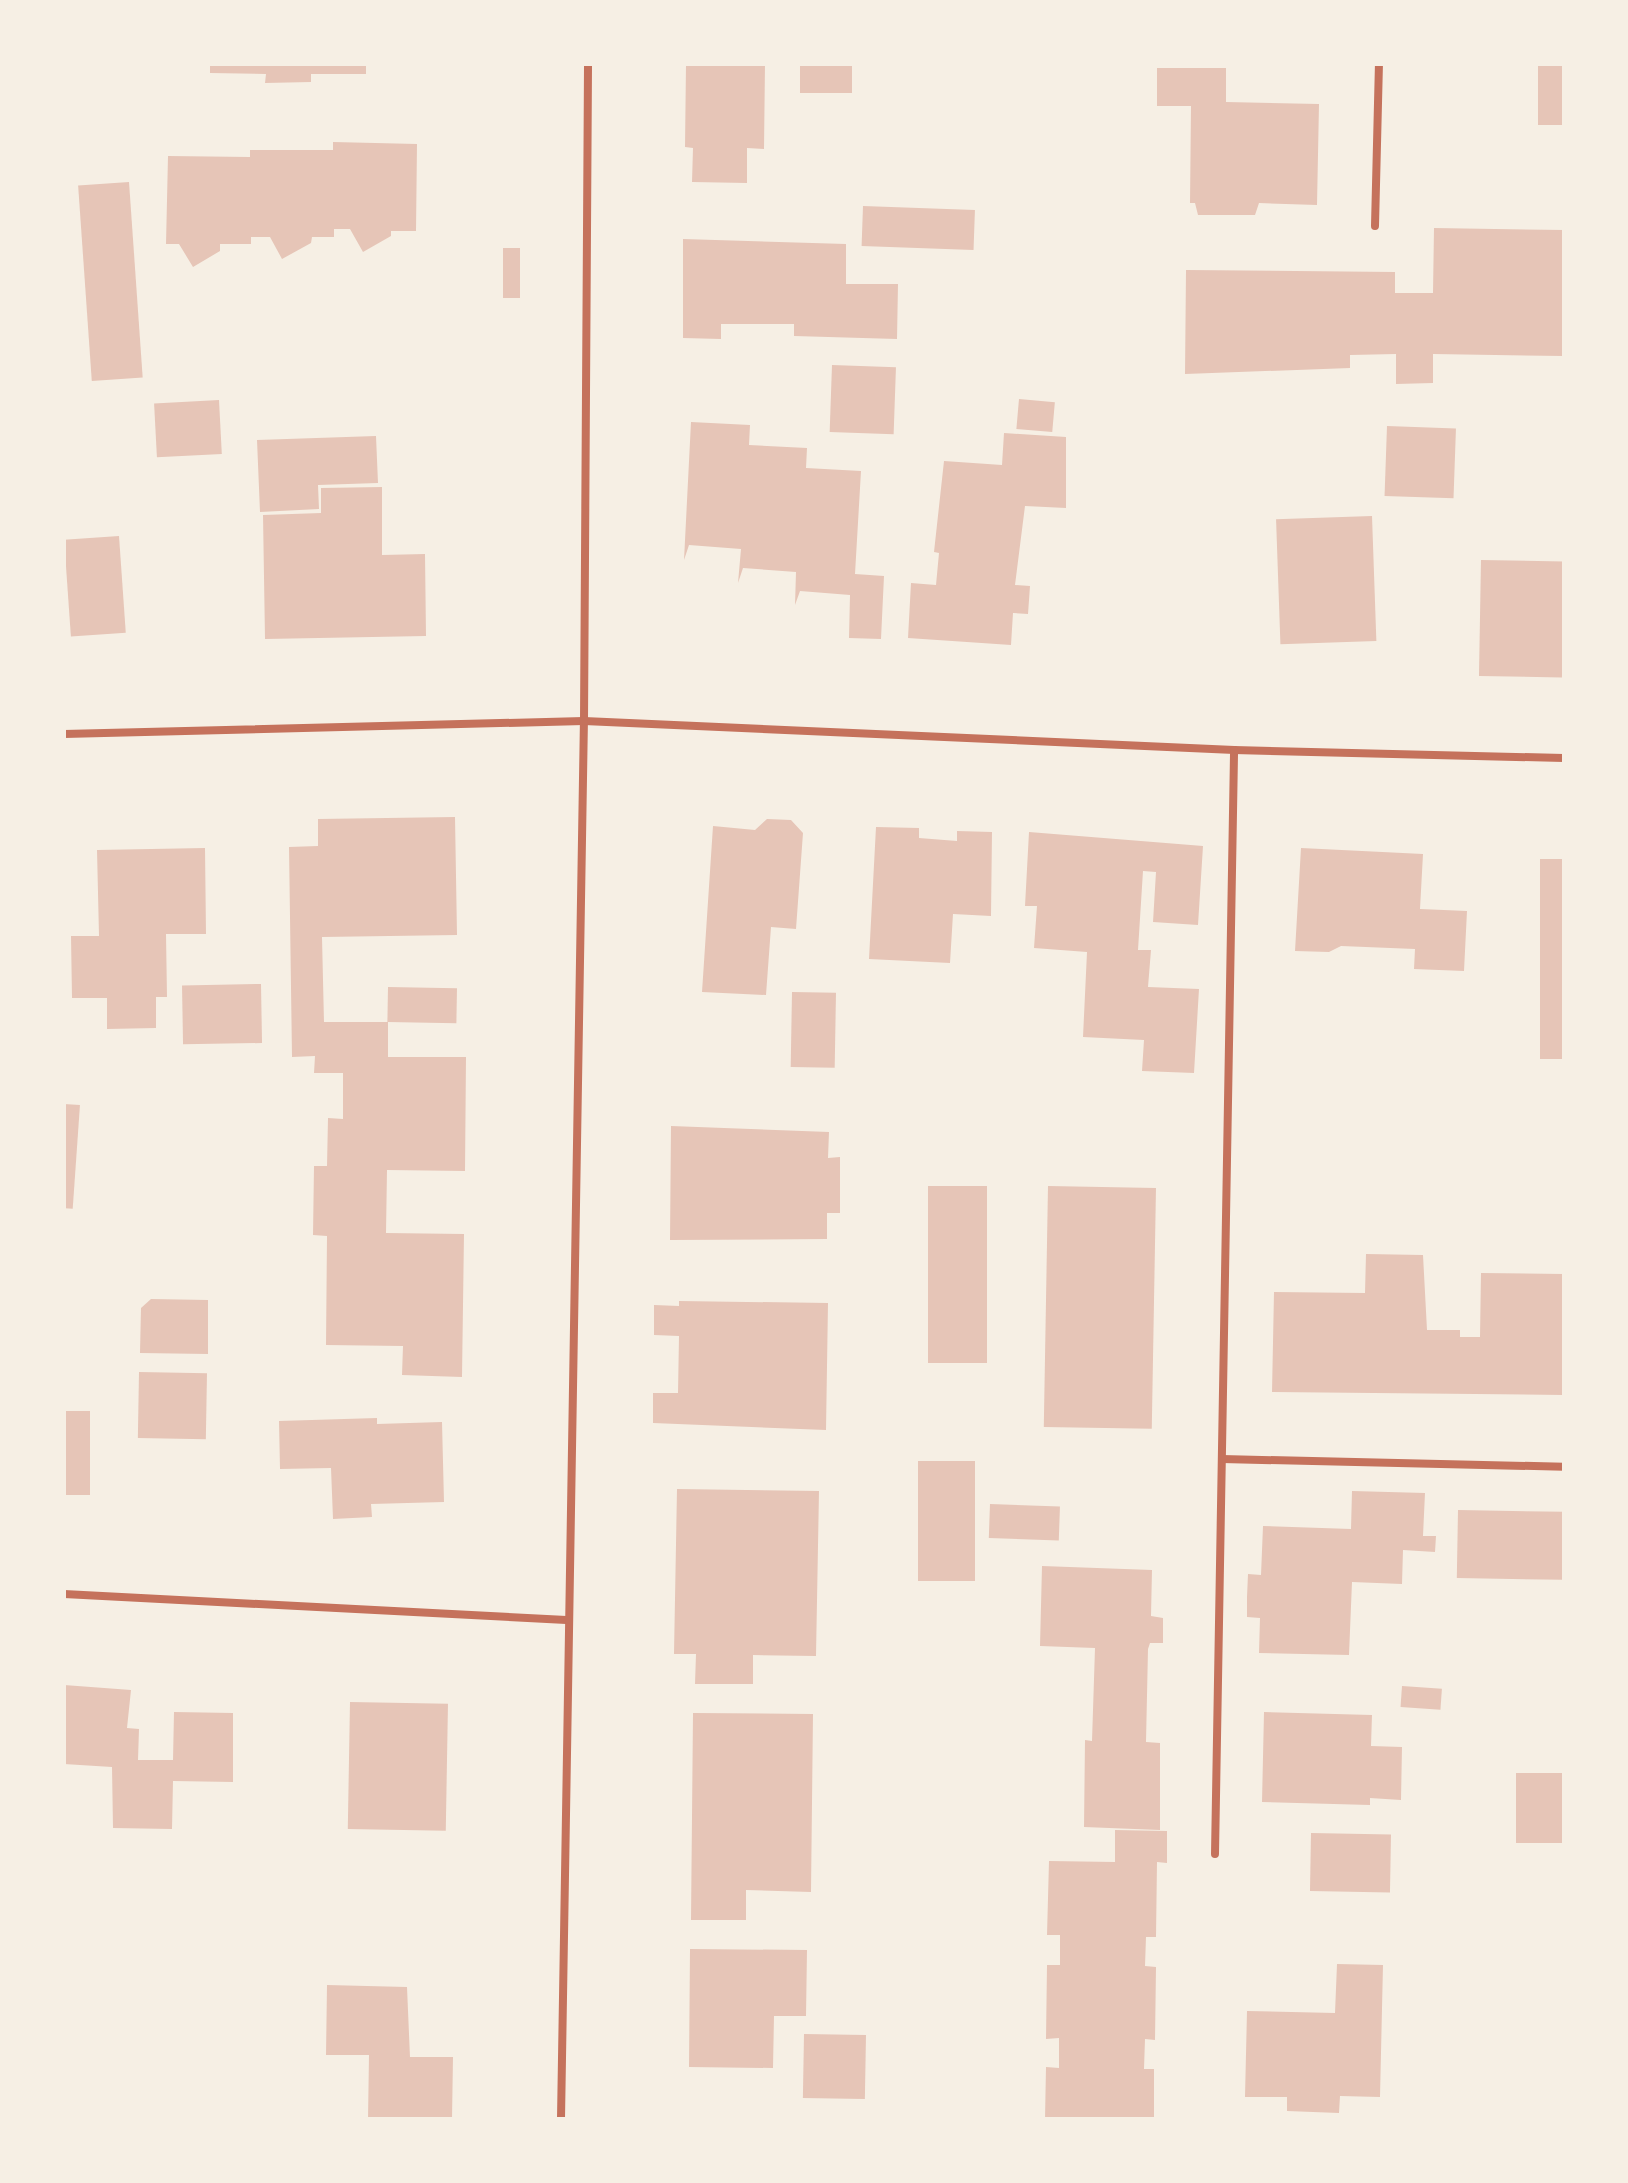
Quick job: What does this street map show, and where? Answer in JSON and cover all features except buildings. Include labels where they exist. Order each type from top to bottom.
[{"type":"street","points":[[561,2119],[566,1620],[584,721],[588,64]]},
{"type":"street","points":[[1375,226],[1379,64]]},
{"type":"street","points":[[64,734],[584,721],[1234,750],[1564,758]]},
{"type":"street","points":[[1215,1854],[1234,750]]},
{"type":"street","points":[[1222,1459],[1564,1467]]},
{"type":"street","points":[[64,1594],[566,1620]]}]
